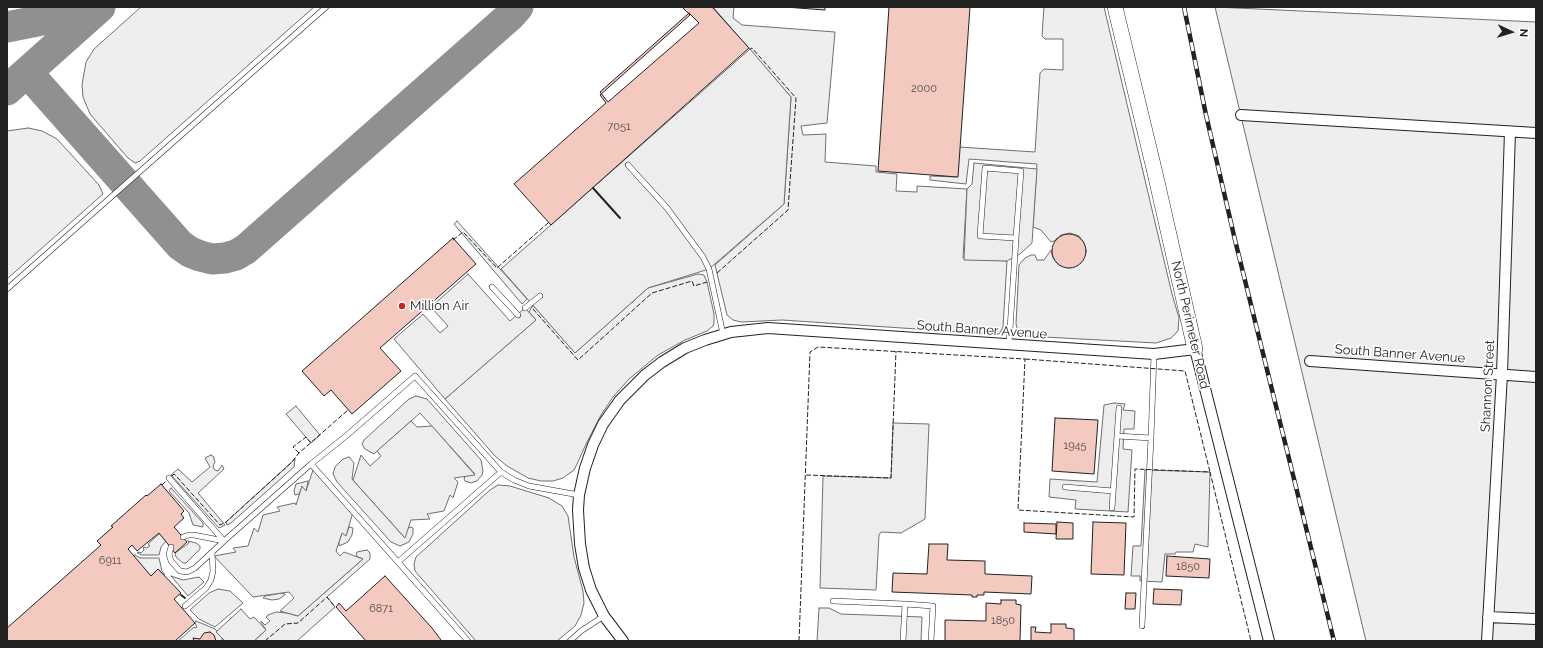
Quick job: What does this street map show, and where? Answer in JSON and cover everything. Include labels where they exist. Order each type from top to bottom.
[{"type":"street","name":"North Perimeter Road","points":[[1115,7],[1195,349],[1269,641]]},
{"type":"street","points":[[1241,115],[1536,133]]},
{"type":"street","name":"Shannon Street","points":[[1487,641],[1502,374],[1510,132]]},
{"type":"street","name":"South Banner Avenue","points":[[623,641],[604,616],[591,590],[583,562],[578,530],[579,495],[585,468],[593,445],[603,424],[620,400],[645,375],[671,356],[695,344],[723,334],[768,328],[1154,354],[1195,349]]},
{"type":"street","name":"South Banner Avenue","points":[[1310,361],[1536,376]]},
{"type":"street","points":[[1488,617],[1536,620]]},
{"type":"lane","points":[[7,289],[326,7]]},
{"type":"lane","points":[[628,165],[667,208],[703,257],[709,269],[723,334]]},
{"type":"lane","points":[[1009,345],[1021,171],[985,168],[980,236],[1016,238]]},
{"type":"lane","points":[[492,287],[518,315]]},
{"type":"lane","points":[[525,308],[540,296]]},
{"type":"lane","points":[[1142,626],[1154,354]]},
{"type":"lane","points":[[171,547],[169,554],[171,561],[180,571],[191,571],[311,464],[346,436],[415,376],[500,472],[529,486],[579,495]]},
{"type":"lane","points":[[1112,508],[1119,408]]},
{"type":"lane","points":[[1117,436],[1151,438]]},
{"type":"lane","points":[[311,464],[467,641]]},
{"type":"lane","points":[[398,562],[500,472]]},
{"type":"lane","points":[[169,478],[224,541]]},
{"type":"lane","points":[[1065,487],[1113,491]]},
{"type":"lane","points":[[183,536],[194,535],[224,541]]},
{"type":"lane","points":[[185,606],[206,588],[211,580],[213,571],[212,553]]},
{"type":"lane","points":[[833,601],[933,606],[931,641]]},
{"type":"lane","points":[[904,641],[905,604]]},
{"type":"lane","points":[[570,641],[581,631],[604,616]]},
{"type":"shaded area","points":[[141,7],[314,7],[140,161],[135,163],[128,158],[90,114],[83,97],[82,85],[86,62],[94,49]]},
{"type":"shaded area","points":[[713,7],[734,7],[733,18],[742,25],[835,32],[827,123],[801,126],[803,135],[826,134],[825,162],[876,166],[876,172],[897,174],[896,191],[917,192],[917,186],[967,189],[963,258],[1007,261],[1003,327],[999,334],[782,320],[741,322],[733,320],[727,315],[715,265],[784,204],[791,97]]},
{"type":"shaded area","points":[[1044,7],[1104,7],[1179,318],[1178,331],[1171,338],[1156,343],[1025,336],[1020,334],[1016,324],[1019,265],[1025,258],[1031,255],[1035,255],[1037,260],[1044,260],[1051,250],[1053,258],[1059,265],[1068,268],[1076,266],[1083,260],[1086,252],[1084,243],[1079,236],[1070,233],[1061,235],[1051,242],[1041,230],[1033,227],[1037,164],[969,159],[966,184],[930,180],[930,176],[957,177],[959,147],[1035,152],[1040,73],[1044,69],[1063,70],[1063,39],[1045,39],[1042,36]]},
{"type":"shaded area","points":[[1215,7],[1536,22],[1536,641],[1366,641]]},
{"type":"shaded area","points":[[750,49],[791,97],[784,204],[709,269],[648,288],[575,353],[501,269]]},
{"type":"shaded area","points":[[28,128],[42,131],[57,139],[99,185],[103,194],[7,279],[7,131]]},
{"type":"shaded area","points":[[974,163],[1037,169],[1032,243],[1020,254],[1007,261],[964,260],[967,189],[972,184]]},
{"type":"shaded area","points":[[457,221],[527,299],[522,304],[454,224]]},
{"type":"shaded area","points":[[468,274],[510,321],[525,308],[536,320],[445,399],[394,339],[423,314],[440,333],[448,326],[431,307]]},
{"type":"shaded area","points":[[698,274],[704,275],[707,282],[714,314],[713,326],[707,331],[685,340],[658,355],[629,379],[613,397],[601,415],[574,470],[563,478],[553,481],[541,481],[528,478],[507,466],[495,456],[445,399],[536,320],[529,312],[533,305],[575,353],[648,288]]},
{"type":"shaded area","points":[[416,396],[427,399],[481,460],[483,471],[482,475],[477,481],[471,483],[465,481],[465,476],[475,474],[420,413],[374,454],[365,449],[362,444],[364,440],[409,399]]},
{"type":"shaded area","points":[[1114,403],[1125,404],[1123,410],[1135,411],[1134,429],[1124,429],[1123,449],[1132,450],[1128,512],[1075,509],[1076,500],[1049,497],[1050,479],[1097,482],[1104,405]]},
{"type":"shaded area","points":[[296,406],[320,435],[311,443],[286,414]]},
{"type":"shaded area","points":[[411,421],[417,427],[432,426],[475,475],[454,478],[458,482],[453,498],[450,495],[444,511],[427,514],[430,519],[411,520],[405,538],[353,480],[361,455],[370,466],[381,456],[377,451]]},
{"type":"shaded area","points":[[893,423],[929,424],[925,519],[901,533],[881,532],[879,535],[876,590],[820,588],[823,476],[891,478]]},
{"type":"shaded area","points":[[211,455],[214,457],[215,461],[213,467],[215,470],[218,471],[222,465],[224,469],[198,493],[225,525],[219,528],[171,475],[178,469],[192,482],[210,467],[205,458]]},
{"type":"shaded area","points":[[349,457],[354,463],[352,479],[404,537],[408,528],[413,528],[413,534],[409,542],[400,546],[391,542],[337,482],[333,474],[335,467],[343,459]]},
{"type":"shaded area","points":[[295,459],[294,467],[227,525],[226,522]]},
{"type":"shaded area","points":[[314,467],[353,512],[346,536],[342,533],[336,551],[340,556],[344,552],[363,559],[298,616],[280,611],[294,598],[289,592],[253,597],[214,556],[236,552],[233,548],[248,546],[254,528],[258,532],[263,515],[280,511],[277,507],[295,503],[296,505],[302,486],[306,491]]},
{"type":"shaded area","points":[[1145,470],[1210,472],[1208,547],[1195,544],[1193,552],[1176,552],[1175,554],[1165,554],[1162,582],[1140,581],[1140,576],[1131,576],[1133,546],[1141,546]]},
{"type":"shaded area","points":[[308,481],[306,492],[302,487],[299,494],[295,495],[294,491],[296,484]]},
{"type":"shaded area","points":[[498,485],[510,486],[549,498],[562,506],[568,516],[574,557],[583,591],[584,603],[581,615],[575,626],[557,641],[476,641],[415,571],[414,564],[416,557],[490,490]]},
{"type":"shaded area","points":[[171,488],[203,523],[203,527],[193,525],[189,513],[169,491]]},
{"type":"shaded area","points":[[349,527],[353,528],[352,535],[348,542],[339,546],[342,533],[346,535]]},
{"type":"shaded area","points":[[160,533],[166,541],[161,547],[159,555],[142,555],[137,553],[141,553],[144,550],[144,547],[146,548],[150,546],[148,544]]},
{"type":"shaded area","points":[[188,541],[196,543],[200,546],[200,549],[186,563],[183,563],[176,557],[175,553],[189,543]]},
{"type":"shaded area","points":[[367,550],[370,553],[370,559],[327,597],[335,607],[297,641],[254,641],[266,630],[261,621],[265,625],[270,621],[266,617],[268,615],[276,612],[298,616],[363,559],[356,556],[357,552]]},
{"type":"shaded area","points":[[135,555],[140,558],[159,558],[162,571],[165,575],[159,570],[151,577],[133,558]]},
{"type":"shaded area","points":[[171,576],[183,580],[199,577],[204,582],[188,596]]},
{"type":"shaded area","points":[[218,589],[230,591],[243,603],[215,627],[199,619],[190,610],[209,593]]},
{"type":"shaded area","points":[[282,593],[285,595],[279,599],[272,600],[263,598],[265,596]]},
{"type":"shaded area","points":[[819,608],[829,608],[841,614],[922,617],[921,641],[817,641]]},
{"type":"shaded area","points":[[241,609],[250,619],[254,617],[266,630],[254,641],[225,641],[216,632]]},
{"type":"shaded area","points":[[196,621],[215,629],[222,637],[222,641],[178,641],[194,627],[197,627],[195,623]]},
{"type":"building","points":[[682,7],[712,7],[749,48],[551,225],[514,184],[606,103],[600,95],[690,15]]},
{"type":"building","points":[[785,7],[825,7],[825,10]]},
{"type":"building","points":[[889,7],[970,7],[958,177],[878,171]]},
{"type":"building","points":[[689,13],[699,23],[608,102],[600,92]]},
{"type":"building","points":[[1066,234],[1072,234],[1081,239],[1085,245],[1085,257],[1081,263],[1072,268],[1066,268],[1057,263],[1052,254],[1052,248],[1057,239]]},
{"type":"building","name":"Million Air","points":[[453,238],[476,264],[380,348],[401,371],[352,414],[331,390],[324,396],[302,371]]},
{"type":"building","points":[[1055,418],[1098,420],[1094,474],[1052,471]]},
{"type":"building","points":[[161,484],[184,511],[181,514],[184,518],[174,527],[187,542],[175,553],[159,533],[137,551],[132,545],[128,549],[151,576],[158,569],[181,593],[174,599],[195,623],[175,641],[7,641],[7,628],[101,545],[97,541],[113,527],[111,526],[146,495],[147,496]]},
{"type":"building","points":[[1057,522],[1073,523],[1073,539],[1056,539]]},
{"type":"building","points":[[1093,522],[1126,523],[1124,575],[1091,574]]},
{"type":"building","points":[[1024,523],[1056,524],[1056,534],[1024,532]]},
{"type":"building","points":[[929,544],[948,544],[947,560],[985,561],[985,574],[1032,576],[1031,594],[984,592],[984,595],[972,597],[972,595],[892,592],[893,573],[927,574]]},
{"type":"building","points":[[1167,556],[1210,559],[1209,578],[1166,576]]},
{"type":"building","points":[[385,576],[432,628],[441,640],[440,641],[366,641],[336,607],[339,603],[346,611]]},
{"type":"building","points":[[1154,589],[1182,590],[1181,605],[1153,604]]},
{"type":"building","points":[[1126,593],[1136,593],[1135,609],[1125,609]]},
{"type":"building","points":[[1001,600],[1016,600],[1016,604],[1021,605],[1020,641],[945,641],[945,620],[986,621],[986,603],[1001,604]]},
{"type":"building","points":[[1051,624],[1066,624],[1066,628],[1074,629],[1074,641],[1031,641],[1031,627],[1036,627],[1035,632],[1051,633]]},
{"type":"building","points":[[210,632],[214,635],[216,641],[194,641],[193,638],[200,639],[204,633]]},
{"type":"taxiway","points":[[7,90],[100,7]]},
{"type":"taxiway","points":[[27,72],[180,245],[190,252],[200,256],[212,259],[225,258],[236,255],[246,249],[510,16],[518,7]]},
{"type":"taxiway","points":[[7,27],[97,9]]},
{"type":"railway","points":[[1184,7],[1206,115],[1235,240],[1334,641]]},
{"type":"fence","points":[[717,273],[788,210],[796,98],[752,48],[750,49]]},
{"type":"fence","points":[[453,240],[463,232],[497,268],[548,223]]},
{"type":"fence","points":[[533,309],[578,360],[652,293],[692,281],[694,286],[707,282]]},
{"type":"fence","points":[[799,641],[810,352],[818,347],[1025,359],[1018,510],[1134,517],[1135,469],[1210,472],[1251,641]]},
{"type":"fence","points":[[806,475],[891,478],[896,351]]},
{"type":"fence","points":[[1025,359],[1185,371],[1210,472]]},
{"type":"fence","points":[[172,476],[174,474],[177,477],[220,525],[226,522],[291,463],[299,453],[348,410]]},
{"type":"fence","points":[[299,453],[293,447],[306,437],[311,443]]},
{"type":"fence","points":[[162,485],[166,481]]},
{"type":"fence","points":[[265,641],[285,624],[298,623],[327,597],[335,607]]},
{"type":"wall","points":[[593,188],[620,218]]},
{"type":"wall","points":[[181,595],[185,598]]},
{"type":"place","name":"Million Air","points":[[402,306]]}]
